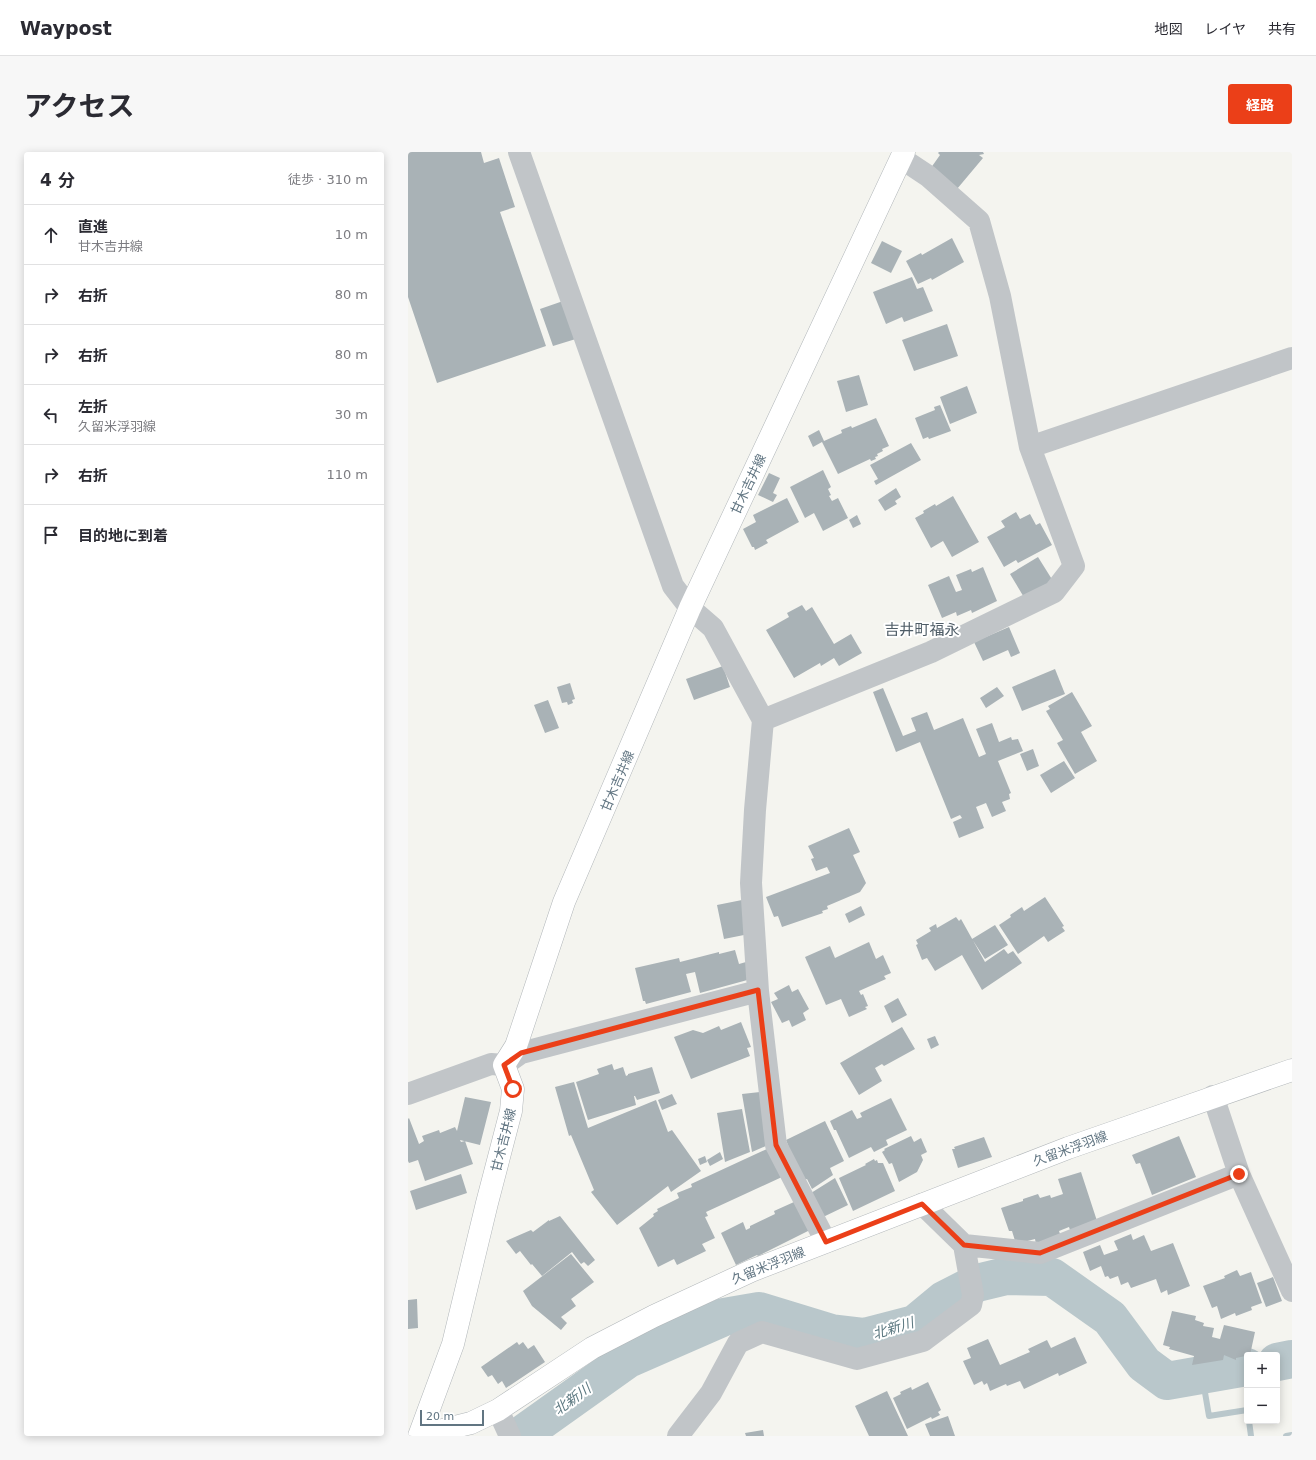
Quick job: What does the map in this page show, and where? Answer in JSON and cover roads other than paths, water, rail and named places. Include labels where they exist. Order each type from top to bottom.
[{"type":"main road","name":"甘木吉井線","points":[[419,1436],[453,1344],[511,1111],[513,1089],[504,1065],[516,1046],[564,902],[690,608],[903,155]]},
{"type":"main road","name":"久留米浮羽線","points":[[419,1436],[471,1423],[504,1424],[592,1348],[654,1316],[751,1271],[1068,1148],[1292,1070]]},
{"type":"street","points":[[519,152],[673,586],[690,608],[713,628],[763,720],[754,810],[751,883],[758,990],[776,1145],[826,1242]]},
{"type":"street","points":[[763,720],[931,652],[1054,592],[1074,566],[1030,447],[1000,296],[979,221],[903,155]]},
{"type":"street","points":[[1030,447],[1292,358]]},
{"type":"street","points":[[408,1094],[491,1064],[504,1065],[521,1053],[758,990]]},
{"type":"street","points":[[1214,1096],[1239,1174],[1292,1292]]},
{"type":"street","points":[[964,1245],[1040,1253],[1239,1174]]},
{"type":"street","points":[[678,1436],[711,1393],[738,1343],[762,1332],[857,1359],[922,1341],[971,1305],[973,1295],[964,1245],[922,1204]]},
{"type":"waterway","name":"北新川","points":[[520,1436],[628,1359],[724,1317],[759,1311],[831,1333],[865,1337],[915,1324],[944,1300],[977,1283],[1006,1276],[1052,1277],[1110,1318],[1144,1364],[1167,1381],[1244,1368]]},
{"type":"waterway","name":"北新川","points":[[1280,1361],[1292,1359]]},
{"type":"waterway","points":[[1202,1375],[1209,1416],[1244,1410]]},
{"type":"waterway","points":[[1249,1424],[1251,1436]]},
{"type":"waterway","points":[[1286,1436],[1292,1435]]},
{"type":"district","name":"吉井町福永","points":[[922,630]]}]
